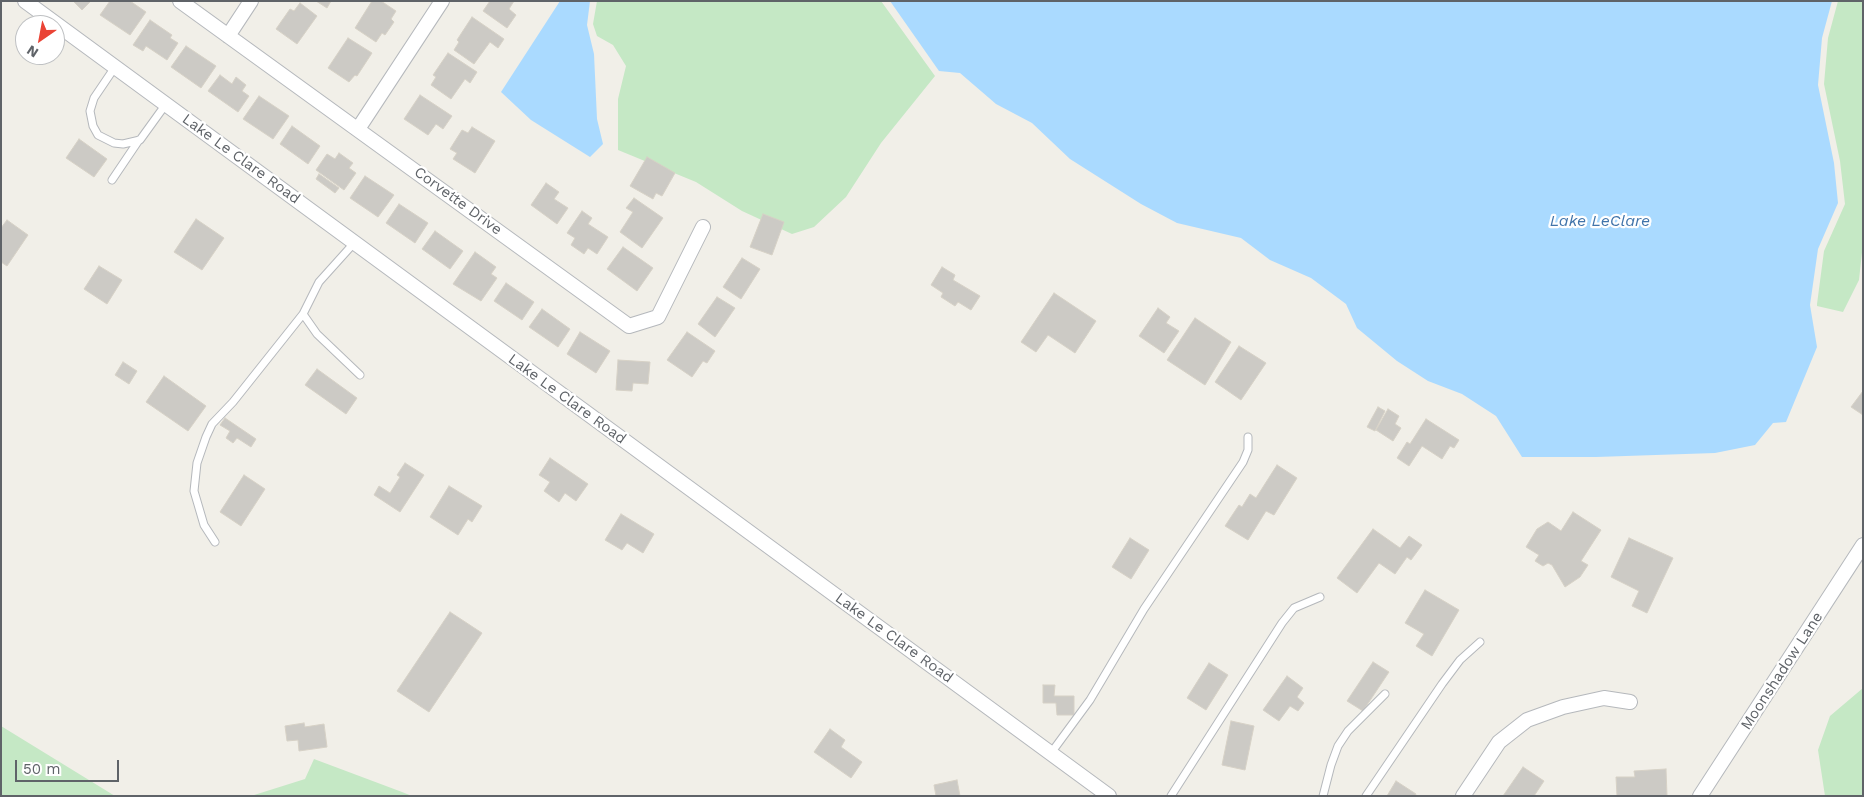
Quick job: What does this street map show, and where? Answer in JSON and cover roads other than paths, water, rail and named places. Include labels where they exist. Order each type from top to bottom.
[{"type":"street","name":"Lake Le Clare Road","points":[[25,1],[1110,796]]},
{"type":"street","name":"Corvette Drive","points":[[180,1],[629,326],[658,317],[703,227]]},
{"type":"street","points":[[228,36],[251,1]]},
{"type":"street","points":[[358,129],[442,1]]},
{"type":"street","name":"Moonshadow Lane","points":[[1700,796],[1863,545]]},
{"type":"street","points":[[1463,796],[1500,742],[1527,720],[1563,708],[1604,698],[1630,702]]},
{"type":"lane","points":[[115,67],[92,104],[90,111],[93,126],[98,134],[114,143],[123,144],[140,140]]},
{"type":"lane","points":[[112,180],[166,104]]},
{"type":"lane","points":[[215,542],[204,525],[194,491],[197,463],[212,424],[233,402],[303,314],[319,282],[355,242]]},
{"type":"lane","points":[[303,314],[317,334],[360,375]]},
{"type":"lane","points":[[1051,753],[1090,700],[1144,609],[1243,462],[1248,450],[1248,437]]},
{"type":"lane","points":[[1171,796],[1282,623],[1294,608],[1320,597]]},
{"type":"lane","points":[[1366,796],[1442,684],[1460,660],[1480,642]]},
{"type":"lane","points":[[1324,796],[1331,764],[1338,746],[1348,732],[1385,694]]},
{"type":"water","points":[[560,1],[590,1],[587,25],[594,54],[597,119],[603,144],[590,157],[531,120],[501,92]]},
{"type":"water","name":"Lake LeClare","points":[[890,1],[1832,1],[1822,38],[1818,85],[1834,163],[1838,203],[1818,249],[1810,305],[1817,347],[1786,422],[1773,423],[1755,445],[1715,453],[1596,457],[1522,457],[1496,416],[1462,394],[1428,381],[1397,361],[1357,328],[1346,304],[1311,278],[1270,260],[1241,238],[1177,223],[1141,204],[1070,159],[1032,123],[996,104],[960,73],[939,71]]}]
